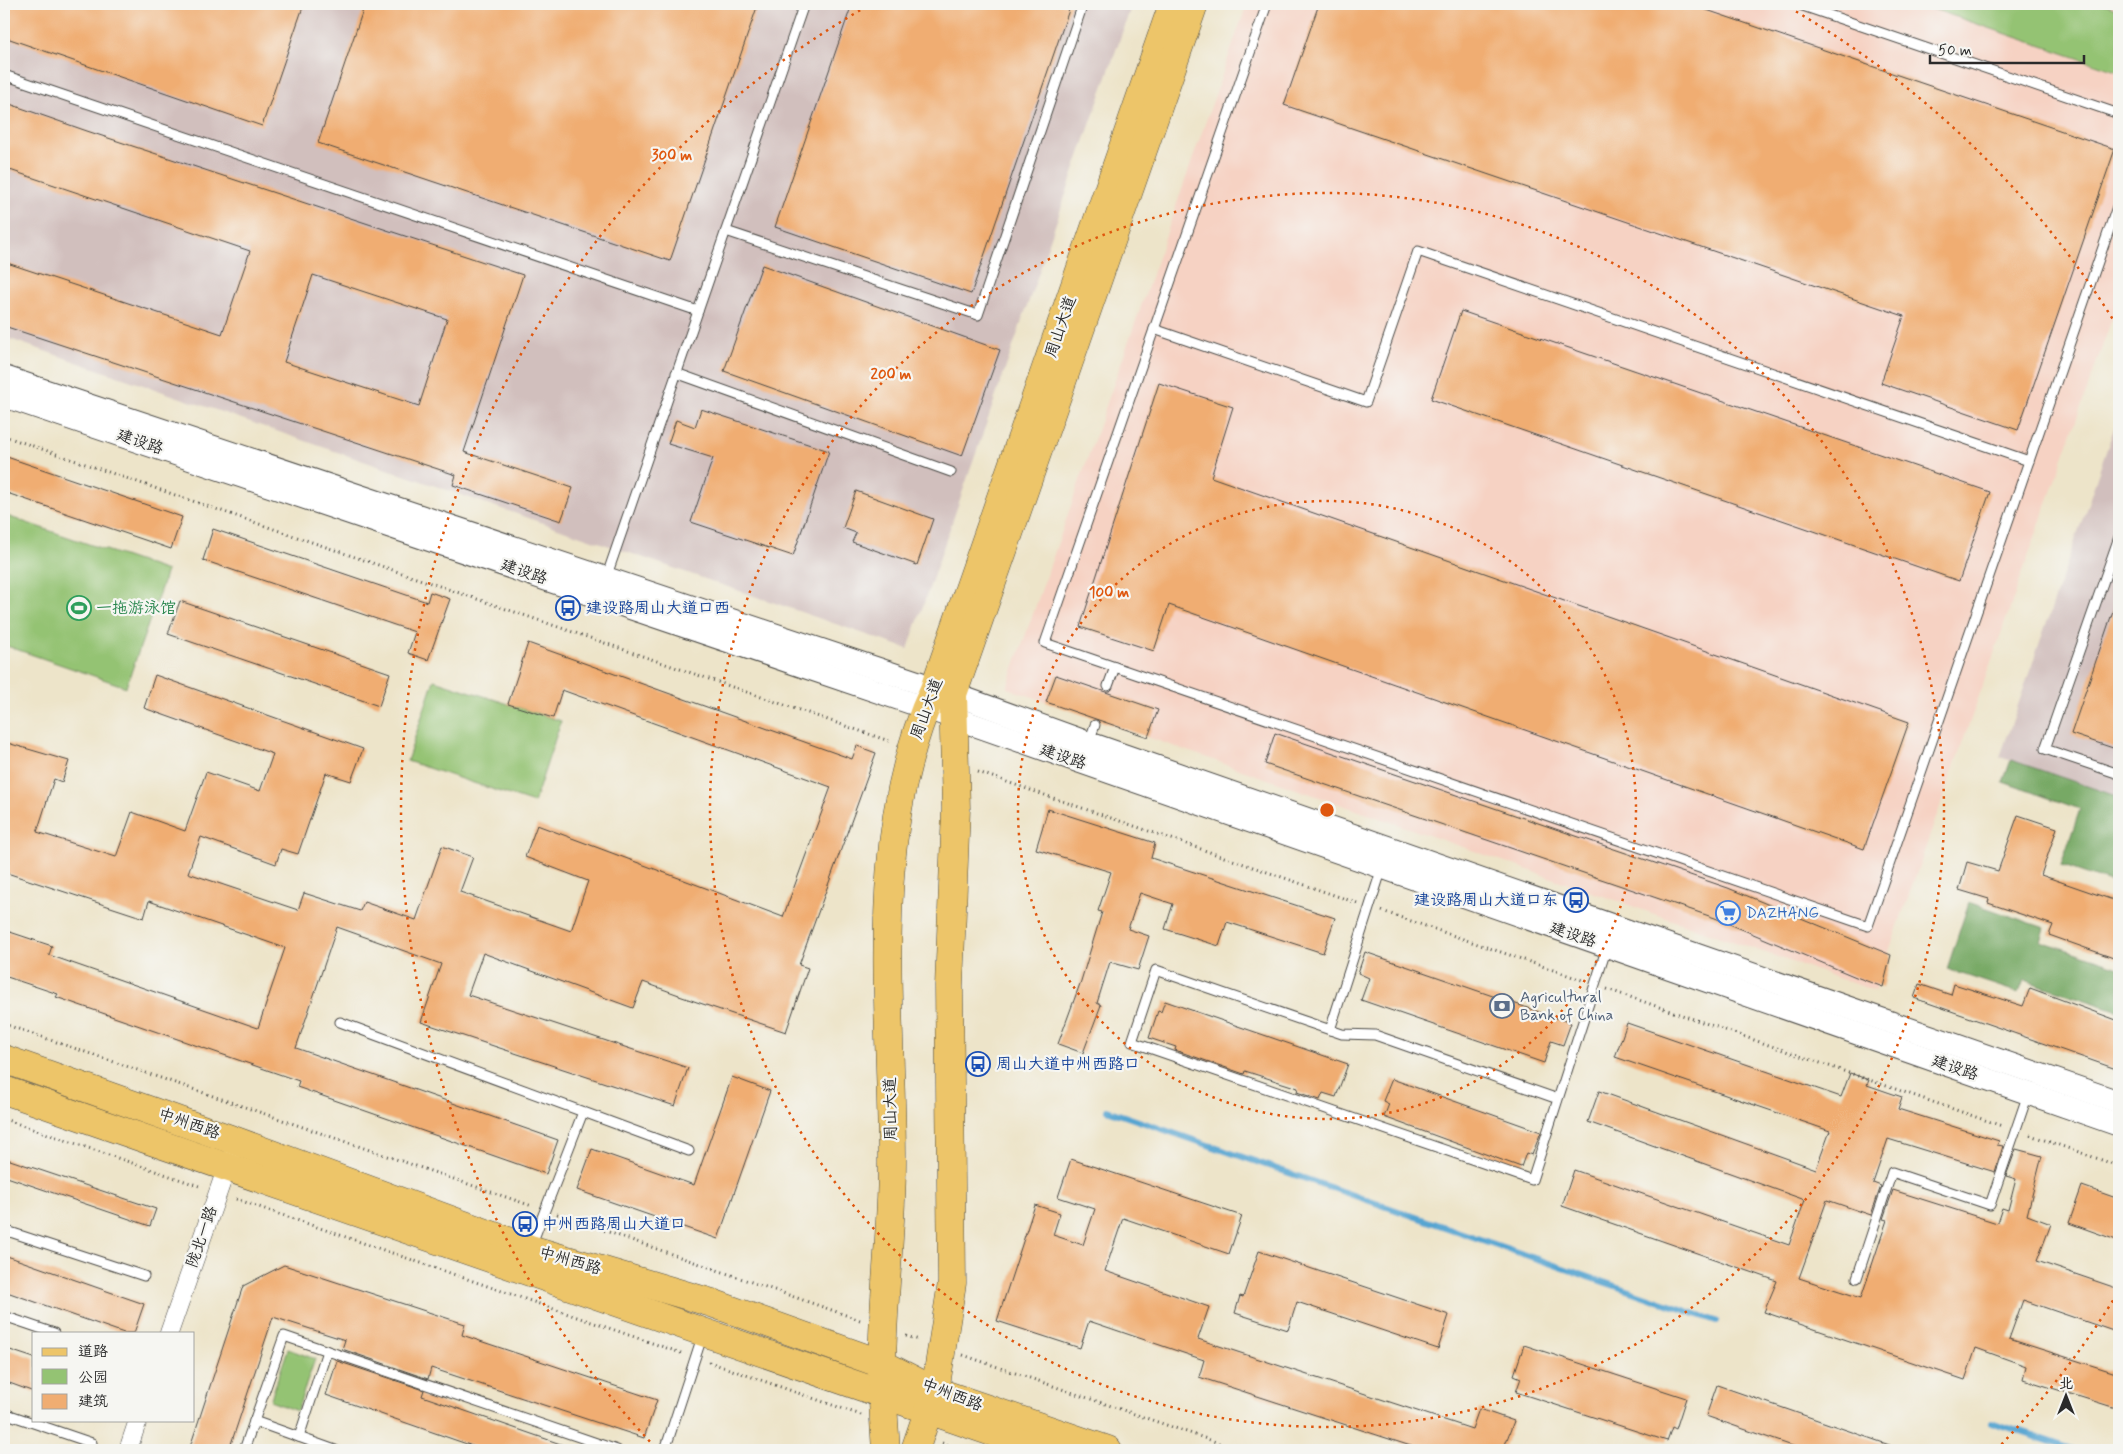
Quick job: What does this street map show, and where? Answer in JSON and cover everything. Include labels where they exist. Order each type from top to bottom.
[{"type":"main road","name":"周山大道","points":[[925,1422],[943,1348],[952,1283],[948,986],[956,809],[955,764],[942,702],[1173,4]]},
{"type":"main road","name":"周山大道","points":[[886,1450],[882,1364],[892,1162],[887,905],[902,783],[913,750],[942,702],[1194,4]]},
{"type":"main road","name":"中州西路","points":[[4,1059],[236,1141],[530,1249],[712,1302],[882,1364],[925,1422],[1108,1450]]},
{"type":"main road","name":"中州西路","points":[[4,1090],[882,1395],[925,1422],[1044,1450]]},
{"type":"street","name":"建设路","points":[[4,377],[602,588]]},
{"type":"street","name":"建设路","points":[[4,396],[602,588],[942,702],[1089,744],[2119,1102]]},
{"type":"street","name":"建设路","points":[[1089,744],[1382,868],[2119,1125]]},
{"type":"street","name":"陇北一路","points":[[169,1332],[236,1141]]},
{"type":"street","points":[[128,1450],[137,1422]]},
{"type":"lane","points":[[602,588],[804,4]]},
{"type":"lane","points":[[726,231],[978,315],[1083,4]]},
{"type":"lane","points":[[1267,4],[1045,643],[1868,926],[2119,201]]},
{"type":"lane","points":[[1797,4],[2119,114]]},
{"type":"lane","points":[[4,75],[698,311]]},
{"type":"lane","points":[[1154,329],[1366,402],[1418,251],[2029,461]]},
{"type":"lane","points":[[676,374],[951,472]]},
{"type":"lane","points":[[2119,537],[2045,749],[2119,774]]},
{"type":"lane","points":[[1108,686],[1115,667]]},
{"type":"lane","points":[[1330,1030],[1382,868]]},
{"type":"lane","points":[[1558,1099],[1376,1035],[1342,1034],[1156,970],[1132,1042],[1532,1180],[1607,947]]},
{"type":"lane","points":[[340,1022],[688,1151]]},
{"type":"lane","points":[[1857,1278],[1892,1172],[1990,1205],[2028,1093]]},
{"type":"lane","points":[[530,1249],[583,1112]]},
{"type":"lane","points":[[4,1230],[144,1276]]},
{"type":"lane","points":[[4,1316],[51,1332]]},
{"type":"lane","points":[[665,1450],[704,1332]]},
{"type":"lane","points":[[244,1450],[284,1336],[617,1450]]},
{"type":"lane","points":[[299,1437],[328,1351]]},
{"type":"lane","points":[[4,1413],[92,1443]]},
{"type":"lane","points":[[254,1421],[335,1450]]},
{"type":"path","points":[[4,436],[913,750]]},
{"type":"path","points":[[955,764],[2119,1166]]},
{"type":"path","points":[[4,1024],[1239,1450]]},
{"type":"path","points":[[4,1119],[884,1423]]},
{"type":"path","points":[[925,1422],[963,1450]]},
{"type":"shaded area","points":[[4,4],[1132,4],[908,649],[4,337]]},
{"type":"shaded area","points":[[1247,4],[2119,4],[2119,299],[1875,991],[1007,688]]},
{"type":"shaded area","points":[[2119,414],[2119,797],[2000,757]]},
{"type":"green space","points":[[1918,4],[2102,4],[2119,10],[2119,72]]},
{"type":"green space","name":"一拖游泳馆","points":[[4,515],[167,571],[126,687],[4,645]]},
{"type":"green space","points":[[434,680],[561,721],[534,803],[407,761]]},
{"type":"green space","points":[[2011,760],[2119,797],[2119,885],[2061,865],[2080,809],[2003,782]]},
{"type":"green space","points":[[1969,902],[2045,928],[2041,941],[2119,967],[2119,1011],[2024,980],[2019,993],[1947,969]]},
{"type":"green space","points":[[288,1349],[315,1359],[297,1411],[270,1401]]},
{"type":"building","points":[[4,4],[304,4],[262,126],[4,37]]},
{"type":"building","points":[[365,4],[758,4],[670,261],[318,143]]},
{"type":"building","points":[[852,4],[1071,4],[971,294],[775,227]]},
{"type":"building","points":[[1319,4],[1689,4],[2115,149],[2018,430],[1881,383],[1904,316],[1284,105]]},
{"type":"building","points":[[4,102],[523,275],[464,452],[573,488],[561,521],[453,485],[456,475],[4,326],[4,262],[222,334],[250,251],[4,168]],"holes":[[[313,275],[447,319],[419,406],[284,362]]]},
{"type":"building","points":[[762,265],[1000,350],[962,456],[724,371]]},
{"type":"building","points":[[1461,311],[1990,492],[1959,581],[1431,399]]},
{"type":"building","points":[[1159,383],[1233,407],[1211,477],[1909,722],[1864,849],[1169,605],[1154,651],[1080,627]]},
{"type":"building","points":[[701,409],[829,451],[793,556],[691,522],[713,458],[668,444],[676,420],[695,427]]},
{"type":"building","points":[[4,456],[182,517],[171,549],[4,492]]},
{"type":"building","points":[[856,491],[933,519],[917,565],[852,542],[856,533],[843,528]]},
{"type":"building","points":[[213,529],[427,602],[430,592],[450,599],[428,660],[408,653],[415,632],[203,560]]},
{"type":"building","points":[[180,601],[390,673],[379,706],[168,634]]},
{"type":"building","points":[[2116,602],[2119,602],[2119,750],[2071,734]]},
{"type":"building","points":[[528,643],[852,759],[857,746],[876,753],[799,965],[808,968],[786,1032],[643,982],[633,1008],[483,953],[468,995],[688,1068],[675,1106],[421,1022],[441,964],[337,927],[296,1048],[558,1140],[546,1174],[297,1087],[299,1081],[56,997],[58,994],[4,976],[4,930],[52,946],[49,955],[258,1028],[285,948],[149,901],[144,918],[4,872],[4,742],[69,761],[62,782],[54,779],[37,832],[116,857],[132,812],[185,831],[206,772],[260,791],[273,754],[144,708],[155,675],[363,749],[351,781],[326,773],[298,854],[281,849],[276,864],[201,837],[188,873],[298,910],[304,893],[360,911],[364,902],[416,920],[442,846],[473,857],[460,892],[571,931],[588,881],[525,857],[537,825],[783,917],[831,787],[562,690],[553,718],[508,704]]},
{"type":"building","points":[[1056,675],[1158,710],[1148,737],[1046,702]]},
{"type":"building","points":[[1275,733],[1728,888],[1891,955],[1883,987],[1715,918],[1265,764]]},
{"type":"building","points":[[1048,809],[1155,843],[1151,858],[1335,918],[1323,953],[1227,922],[1219,946],[1165,929],[1173,904],[1140,893],[1128,929],[1149,936],[1138,970],[1110,962],[1097,1003],[1101,1005],[1083,1053],[1058,1044],[1081,981],[1102,912],[1098,911],[1111,872],[1036,849]]},
{"type":"building","points":[[2018,815],[2057,828],[2041,875],[2119,902],[2119,960],[2049,935],[2053,925],[1988,903],[1989,899],[1959,890],[1967,862],[1998,871]]},
{"type":"building","points":[[1365,952],[1571,1023],[1563,1045],[1551,1041],[1544,1063],[1361,1000],[1369,978],[1358,973]]},
{"type":"building","points":[[1919,984],[1951,995],[1954,984],[2023,1006],[2030,988],[2119,1021],[2119,1070],[1914,998]]},
{"type":"building","points":[[1165,1001],[1348,1064],[1336,1097],[1323,1093],[1320,1100],[1297,1092],[1298,1088],[1245,1071],[1244,1074],[1175,1050],[1176,1047],[1149,1038],[1158,1011],[1161,1012]]},
{"type":"building","points":[[1627,1023],[1841,1097],[1850,1073],[1869,1080],[1867,1085],[1902,1097],[1898,1109],[1999,1141],[1997,1145],[2003,1146],[1995,1172],[1888,1139],[1873,1183],[1881,1186],[1871,1215],[1827,1200],[1799,1278],[1861,1298],[1887,1220],[1883,1219],[1893,1190],[1997,1223],[2002,1208],[2008,1210],[2016,1179],[2006,1176],[2016,1149],[2042,1156],[2027,1215],[2051,1224],[2037,1261],[2119,1289],[2119,1333],[2023,1300],[2009,1339],[2119,1374],[2119,1409],[2023,1379],[2026,1366],[1976,1348],[1965,1380],[1764,1312],[1777,1281],[1562,1206],[1574,1170],[1789,1245],[1805,1200],[1588,1122],[1599,1091],[1816,1169],[1830,1131],[1615,1057]]},
{"type":"building","points":[[732,1077],[770,1091],[718,1239],[577,1190],[592,1149],[694,1185]]},
{"type":"building","points":[[1392,1079],[1541,1132],[1532,1155],[1526,1153],[1521,1167],[1384,1117],[1389,1104],[1383,1101]]},
{"type":"building","points":[[4,1158],[156,1209],[150,1226],[4,1176]]},
{"type":"building","points":[[1071,1159],[1242,1216],[1229,1254],[1123,1218],[1105,1271],[1209,1307],[1198,1339],[1472,1429],[1479,1409],[1514,1421],[1503,1450],[1423,1450],[1199,1377],[1204,1360],[1089,1321],[1080,1348],[997,1321],[1035,1205],[1060,1213],[1053,1235],[1083,1245],[1095,1209],[1058,1197]]},
{"type":"building","points":[[2082,1186],[2119,1199],[2119,1241],[2069,1223]]},
{"type":"building","points":[[1259,1251],[1449,1315],[1438,1349],[1297,1302],[1288,1330],[1235,1313],[1240,1296],[1243,1297]]},
{"type":"building","points":[[4,1255],[144,1304],[134,1332],[121,1332],[4,1291]]},
{"type":"building","points":[[284,1265],[465,1324],[462,1335],[657,1400],[644,1438],[431,1368],[428,1379],[342,1349],[345,1340],[273,1317],[229,1450],[189,1450],[243,1286]]},
{"type":"building","points":[[1524,1345],[1686,1398],[1676,1429],[1672,1427],[1667,1441],[1516,1392],[1521,1378],[1514,1375]]},
{"type":"building","points":[[4,1348],[32,1357],[32,1391],[4,1381]]},
{"type":"building","points":[[337,1361],[424,1390],[422,1396],[572,1448],[571,1450],[484,1450],[326,1395]]},
{"type":"building","points":[[1717,1385],[1898,1448],[1898,1450],[1804,1450],[1706,1416]]},
{"type":"waterway","points":[[1107,1110],[1716,1321]]},
{"type":"waterway","points":[[1991,1422],[2075,1450]]},
{"type":"place","name":"一拖游泳馆","points":[[79,608]]},
{"type":"place","name":"建设路周山大道口西","points":[[568,608]]},
{"type":"place","name":"建设路周山大道口东","points":[[1576,900]]},
{"type":"place","name":"DAZHANG","points":[[1728,913]]},
{"type":"place","name":"Agricultural Bank of China","points":[[1502,1006]]},
{"type":"place","name":"周山大道中州西路口","points":[[978,1064]]},
{"type":"place","name":"中州西路周山大道口","points":[[525,1224]]}]
